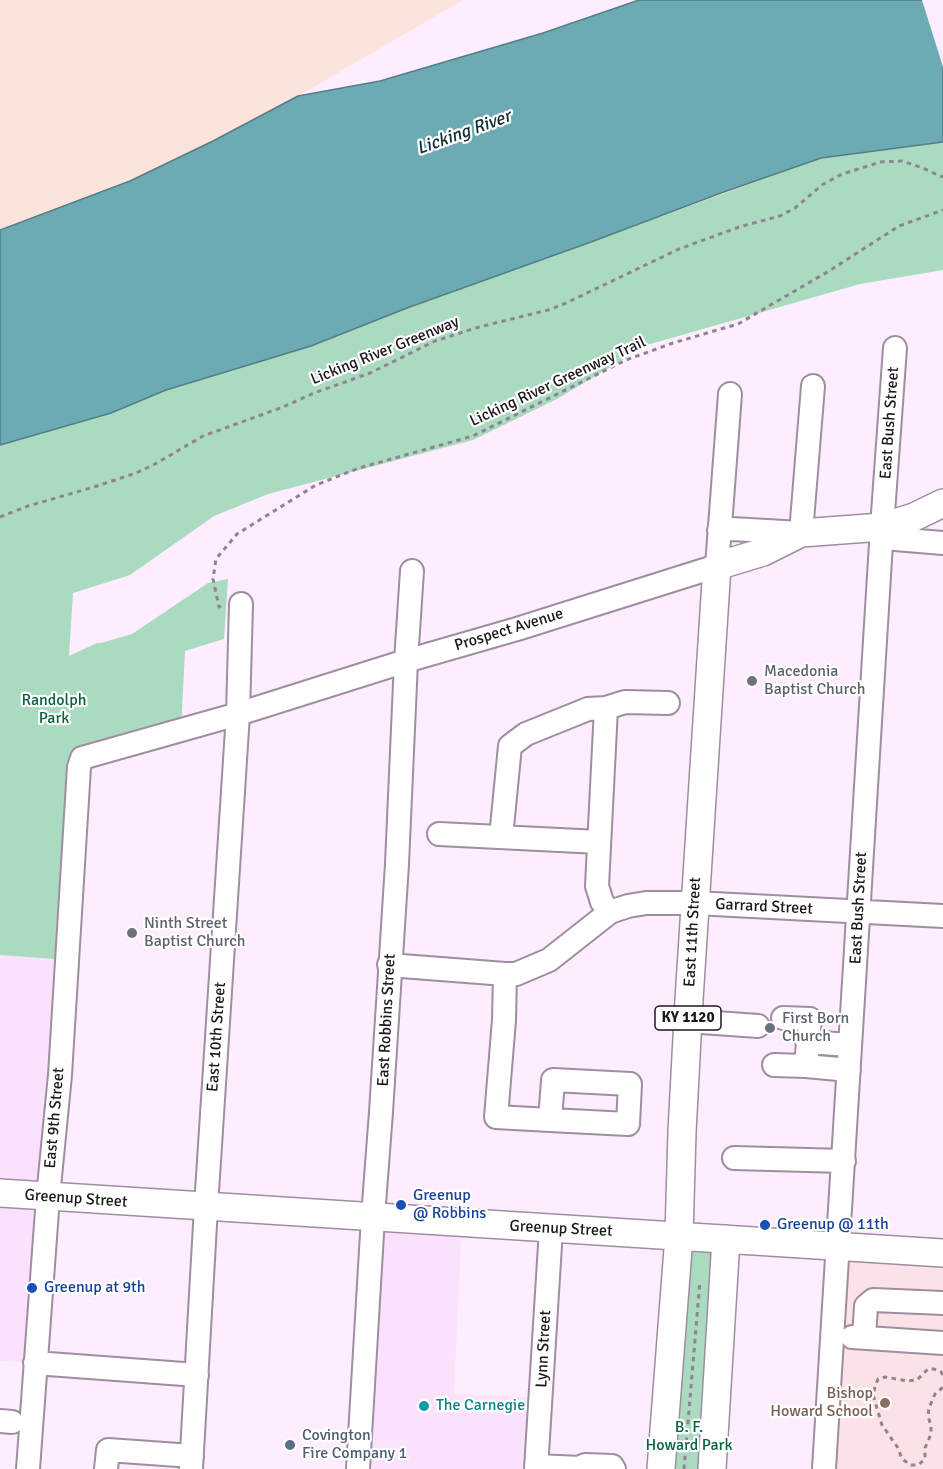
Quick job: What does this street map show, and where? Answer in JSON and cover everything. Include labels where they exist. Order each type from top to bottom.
[{"type":"main road","name":"Prospect Avenue","points":[[717,566],[763,552],[801,533],[889,533],[943,503]]},
{"type":"main road","name":"East 11th Street","points":[[661,1469],[679,1236],[688,1022],[717,566]]},
{"type":"main road","name":"Greenup Street","points":[[0,1193],[943,1253]]},
{"type":"main road","points":[[712,1469],[726,1239]]},
{"type":"street","name":"East Bush Street","points":[[824,1469],[858,912],[889,533],[895,348]]},
{"type":"street","points":[[719,530],[801,533],[813,386]]},
{"type":"street","name":"East 11th Street","points":[[717,566],[730,394]]},
{"type":"street","points":[[889,533],[943,543]]},
{"type":"street","name":"Prospect Avenue","points":[[79,767],[82,758],[238,714],[406,660],[517,629],[717,566]]},
{"type":"street","name":"East Robbins Street","points":[[358,1469],[398,842],[412,571]]},
{"type":"street","name":"East 10th Street","points":[[192,1462],[238,714],[241,604]]},
{"type":"street","points":[[501,837],[510,746],[526,734],[588,709],[606,708],[625,702],[668,703]]},
{"type":"street","points":[[606,708],[597,886],[602,902],[610,912]]},
{"type":"street","name":"East 9th Street","points":[[28,1469],[48,1197],[60,1076],[79,767]]},
{"type":"street","points":[[439,834],[599,842]]},
{"type":"street","name":"Garrard Street","points":[[389,965],[516,974],[549,960],[610,912],[646,903],[695,903],[943,916]]},
{"type":"street","points":[[506,974],[496,1117],[550,1120]]},
{"type":"street","points":[[783,1018],[810,1018],[806,1066]]},
{"type":"street","points":[[688,1022],[758,1026]]},
{"type":"street","points":[[807,1042],[850,1045]]},
{"type":"street","points":[[774,1065],[849,1070]]},
{"type":"street","points":[[734,1158],[843,1161]]},
{"type":"street","name":"Lynn Street","points":[[537,1468],[551,1228]]},
{"type":"street","points":[[864,1337],[866,1306],[873,1299],[943,1303]]},
{"type":"street","points":[[832,1336],[943,1343]]},
{"type":"street","points":[[35,1363],[197,1375]]},
{"type":"street","points":[[106,1469],[108,1450],[192,1462]]},
{"type":"street","points":[[537,1468],[580,1469],[585,1465],[612,1466],[614,1469]]},
{"type":"path","name":"Licking River Greenway","points":[[0,517],[28,506],[136,473],[203,436],[370,373],[435,341],[564,304],[679,249],[739,227],[780,216],[795,208],[822,184],[842,174],[881,162],[902,161],[920,166],[943,177]]},
{"type":"path","name":"Licking River Greenway Trail","points":[[241,604],[219,607],[213,579],[216,559],[237,534],[316,485],[359,468],[473,436],[626,360],[673,343],[738,324],[829,271],[899,226],[943,210]]},
{"type":"path","points":[[684,1469],[700,1281]]},
{"type":"path","points":[[943,1375],[934,1369],[928,1369],[917,1380],[908,1381],[885,1377],[878,1379],[875,1387],[873,1395],[882,1425],[898,1448],[902,1459],[911,1467],[918,1466],[925,1459],[925,1448],[931,1434],[929,1408],[935,1394],[943,1385]]},
{"type":"shaded area","points":[[0,0],[463,0],[298,96],[213,141],[130,181],[0,230]]},
{"type":"shaded area","points":[[0,955],[67,960],[35,1363],[0,1361]]},
{"type":"shaded area","points":[[373,1217],[462,1223],[454,1394],[541,1398],[536,1469],[358,1469]]},
{"type":"shaded area","name":"Bishop Howard School","points":[[838,1247],[943,1253],[943,1469],[824,1469]]},
{"type":"green space","name":"Randolph Park","points":[[943,142],[943,270],[860,284],[647,345],[557,399],[473,440],[268,494],[214,516],[130,575],[73,593],[69,656],[97,643],[132,634],[208,583],[228,579],[224,639],[185,651],[181,730],[82,758],[67,960],[0,955],[0,445],[232,370],[821,158]]},
{"type":"green space","name":"B. F. Howard Park","points":[[679,1236],[726,1239],[712,1469],[661,1469]]},
{"type":"water","name":"Licking River","points":[[639,0],[943,0],[943,142],[821,158],[407,308],[311,346],[166,390],[111,413],[0,445],[0,230],[130,181],[298,96],[380,81],[543,33]]},
{"type":"pier","points":[[922,0],[943,0],[943,67]]},
{"type":"place","name":"Macedonia Baptist Church","points":[[752,681]]},
{"type":"place","name":"Ninth Street Baptist Church","points":[[132,933]]},
{"type":"place","name":"First Born Church","points":[[770,1028]]},
{"type":"place","name":"Greenup @ Robbins","points":[[401,1205]]},
{"type":"place","name":"Greenup @ 11th","points":[[765,1225]]},
{"type":"place","name":"Greenup at 9th","points":[[32,1288]]},
{"type":"place","name":"Bishop Howard School","points":[[885,1403]]},
{"type":"place","name":"The Carnegie","points":[[424,1406]]},
{"type":"place","name":"Covington Fire Company 1","points":[[290,1445]]}]
